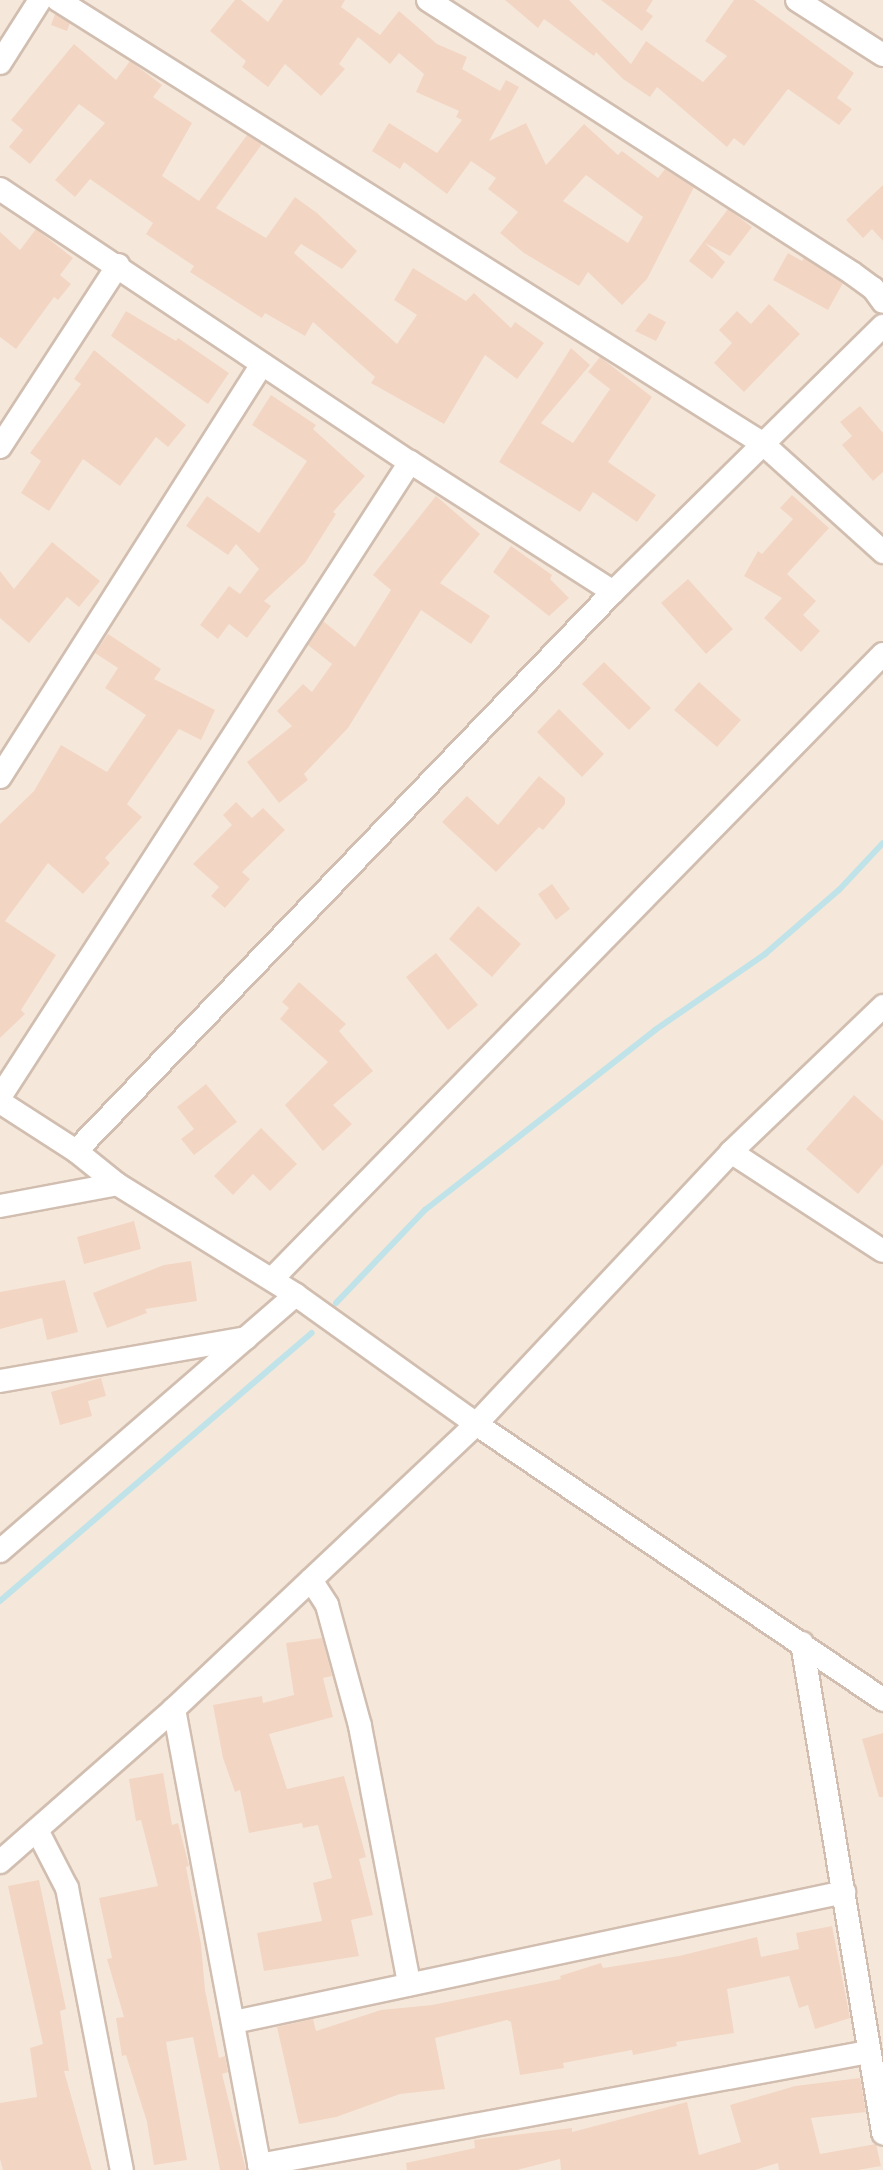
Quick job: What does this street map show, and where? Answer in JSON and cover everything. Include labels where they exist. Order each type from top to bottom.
[{"type":"street","points":[[0,63],[40,0]]},
{"type":"street","points":[[58,0],[762,442],[883,552]]},
{"type":"street","points":[[428,0],[852,273],[873,288],[883,302]]},
{"type":"street","points":[[797,0],[883,55]]},
{"type":"street","points":[[0,189],[118,265],[410,462],[613,592]]},
{"type":"street","points":[[0,447],[118,265]]},
{"type":"street","points":[[76,1151],[613,592],[762,442],[883,326]]},
{"type":"street","points":[[0,777],[262,364]]},
{"type":"street","points":[[0,1097],[410,462]]},
{"type":"street","points":[[272,1280],[883,654]]},
{"type":"street","points":[[0,1862],[174,1709],[476,1424],[731,1152],[883,1006]]},
{"type":"street","points":[[0,1102],[76,1151],[117,1184],[296,1295],[476,1424],[883,1700]]},
{"type":"street","points":[[731,1152],[883,1251]]},
{"type":"street","points":[[0,1206],[117,1184]]},
{"type":"street","points":[[0,1551],[296,1295]]},
{"type":"street","points":[[0,1381],[247,1338]]},
{"type":"street","points":[[184,1348],[212,1368]]},
{"type":"street","points":[[311,1580],[327,1605],[360,1726],[409,1984]]},
{"type":"street","points":[[802,1643],[883,2133]]},
{"type":"street","points":[[174,1709],[234,2022],[259,2168],[868,2052]]},
{"type":"street","points":[[37,1830],[67,1888],[122,2170]]},
{"type":"street","points":[[234,2022],[844,1892]]},
{"type":"shaded area","points":[[0,0],[883,0],[883,2170],[0,2170]]},
{"type":"building","points":[[235,0],[241,0],[268,22],[283,0],[345,0],[341,7],[380,35],[399,11],[437,44],[467,57],[462,69],[500,91],[506,80],[519,87],[489,141],[526,123],[546,165],[584,124],[618,155],[622,151],[658,178],[665,169],[694,187],[647,279],[622,305],[588,272],[579,286],[524,253],[500,233],[518,212],[488,189],[496,178],[471,161],[447,194],[404,162],[400,169],[372,151],[389,123],[437,153],[462,120],[456,117],[459,111],[416,92],[424,74],[399,53],[390,64],[358,37],[339,64],[345,69],[321,96],[285,64],[268,87],[242,67],[246,61],[210,31]],"holes":[[[586,175],[643,217],[628,243],[563,201]]]},
{"type":"building","points":[[505,0],[569,0],[631,64],[646,41],[703,82],[727,56],[705,41],[734,0],[754,0],[854,73],[837,98],[852,109],[839,125],[788,89],[744,146],[734,138],[727,147],[657,87],[650,97],[623,79],[596,52],[594,56],[544,19],[538,28]]},
{"type":"building","points":[[601,0],[653,0],[646,11],[653,16],[642,31]]},
{"type":"building","points":[[55,14],[70,23],[67,31],[51,25]]},
{"type":"building","points":[[74,44],[116,80],[130,61],[162,85],[153,97],[192,123],[162,176],[199,201],[247,135],[262,144],[216,208],[266,238],[295,197],[317,213],[357,251],[342,269],[301,244],[294,253],[397,344],[417,315],[394,300],[413,268],[466,301],[474,293],[511,328],[515,322],[544,343],[517,379],[485,355],[444,424],[371,383],[375,377],[313,322],[305,336],[265,313],[262,318],[190,272],[194,266],[146,234],[153,223],[90,179],[75,197],[55,180],[105,123],[79,104],[30,164],[9,147],[23,130],[11,120]]},
{"type":"building","points":[[883,185],[883,241],[872,229],[863,238],[846,220]]},
{"type":"building","points":[[728,209],[752,227],[730,256],[705,243],[725,262],[712,279],[689,261]]},
{"type":"building","points":[[36,229],[73,258],[60,275],[71,284],[58,300],[54,297],[16,349],[0,337],[0,232],[20,250]]},
{"type":"building","points":[[788,253],[802,261],[804,258],[843,283],[828,310],[773,280]]},
{"type":"building","points":[[769,304],[800,334],[744,392],[714,363],[732,343],[719,330],[737,311],[751,324]]},
{"type":"building","points":[[126,311],[176,341],[178,338],[229,373],[208,404],[111,336]]},
{"type":"building","points":[[649,313],[666,322],[656,341],[635,331]]},
{"type":"building","points":[[571,348],[590,365],[541,423],[573,443],[610,389],[588,372],[600,357],[652,397],[608,462],[656,495],[637,522],[593,492],[580,512],[499,462]]},
{"type":"building","points":[[94,350],[186,425],[168,447],[156,437],[120,486],[83,459],[49,511],[21,493],[41,461],[30,453],[81,384],[74,379]]},
{"type":"building","points":[[271,395],[316,425],[313,429],[365,476],[333,512],[336,514],[305,563],[264,601],[271,606],[247,638],[229,624],[218,639],[200,625],[229,586],[240,594],[259,569],[236,544],[228,555],[186,526],[207,496],[259,533],[307,461],[252,425]]},
{"type":"building","points":[[860,406],[883,433],[883,472],[873,481],[842,445],[852,436],[840,422]]},
{"type":"building","points":[[792,495],[829,528],[787,574],[816,601],[803,615],[820,631],[801,652],[764,618],[782,598],[744,576],[758,551],[762,554],[793,519],[780,508]]},
{"type":"building","points":[[436,496],[480,534],[440,583],[490,616],[471,644],[421,610],[348,728],[304,774],[308,780],[279,803],[247,762],[292,726],[277,711],[303,684],[312,692],[332,664],[308,645],[323,621],[355,647],[391,590],[373,575]]},
{"type":"building","points":[[52,542],[100,581],[79,607],[67,597],[29,643],[0,618],[0,571],[14,589]]},
{"type":"building","points":[[511,546],[552,575],[550,579],[569,598],[549,616],[493,572]]},
{"type":"building","points":[[688,579],[733,629],[706,654],[661,603]]},
{"type":"building","points":[[108,634],[161,669],[154,679],[215,710],[201,740],[179,729],[127,804],[142,817],[105,858],[110,863],[83,894],[48,863],[5,921],[56,955],[21,1010],[25,1014],[0,1038],[0,824],[34,791],[61,745],[107,772],[146,715],[105,688],[118,668],[95,653]]},
{"type":"building","points":[[604,662],[651,708],[629,730],[582,684]]},
{"type":"building","points":[[699,682],[741,720],[717,747],[674,710]]},
{"type":"building","points":[[559,709],[604,754],[582,777],[537,732]]},
{"type":"building","points":[[539,776],[565,798],[565,804],[543,830],[539,827],[496,872],[442,822],[467,796],[498,825]]},
{"type":"building","points":[[236,802],[252,818],[263,808],[285,830],[242,872],[250,879],[225,908],[211,896],[219,887],[193,864],[232,825],[223,815]]},
{"type":"building","points":[[552,884],[570,909],[556,920],[538,894]]},
{"type":"building","points":[[478,906],[521,944],[492,977],[449,939]]},
{"type":"building","points":[[436,953],[478,1005],[448,1030],[406,977]]},
{"type":"building","points":[[299,982],[346,1024],[339,1031],[373,1071],[333,1105],[352,1124],[323,1151],[285,1105],[328,1062],[280,1019],[289,1008],[282,1002]]},
{"type":"building","points":[[206,1084],[237,1122],[194,1155],[181,1139],[194,1129],[177,1107]]},
{"type":"building","points":[[854,1095],[883,1121],[883,1164],[858,1194],[806,1149]]},
{"type":"building","points":[[261,1128],[297,1164],[270,1191],[253,1174],[233,1195],[214,1176]]},
{"type":"building","points":[[134,1221],[141,1249],[84,1264],[77,1237]]},
{"type":"building","points":[[191,1261],[197,1301],[145,1309],[147,1313],[107,1328],[93,1293],[164,1265]]},
{"type":"building","points":[[65,1280],[78,1332],[47,1340],[42,1318],[0,1329],[0,1292]]},
{"type":"building","points":[[101,1378],[106,1396],[88,1401],[92,1416],[60,1425],[51,1392]]},
{"type":"building","points":[[322,1638],[332,1676],[323,1678],[333,1717],[269,1734],[287,1789],[344,1776],[366,1857],[359,1859],[373,1915],[351,1920],[359,1956],[264,1971],[257,1933],[322,1921],[313,1883],[332,1878],[318,1825],[303,1828],[302,1823],[249,1833],[240,1790],[235,1792],[223,1758],[213,1705],[262,1696],[263,1703],[294,1695],[286,1643]]},
{"type":"building","points":[[883,1733],[883,1797],[879,1797],[862,1739]]},
{"type":"building","points":[[163,1773],[172,1825],[178,1823],[189,1866],[186,1867],[201,1944],[205,1990],[219,2058],[225,2056],[228,2072],[222,2074],[246,2170],[220,2170],[193,2037],[166,2042],[187,2160],[154,2165],[147,2122],[126,2055],[122,2056],[116,2018],[124,2017],[107,1959],[112,1958],[99,1898],[158,1886],[141,1820],[136,1821],[129,1779]]},
{"type":"building","points":[[39,1880],[66,2009],[60,2011],[69,2071],[64,2071],[92,2170],[3,2170],[0,2159],[0,2103],[37,2097],[30,2048],[43,2044],[8,1886]]},
{"type":"building","points":[[832,1926],[850,2018],[815,2029],[808,2005],[799,2008],[789,1976],[727,1989],[734,2033],[676,2042],[677,2046],[633,2055],[632,2050],[563,2063],[564,2068],[520,2075],[511,2022],[507,2020],[435,2038],[445,2089],[400,2094],[336,2117],[299,2124],[277,2027],[313,2019],[316,2031],[381,2010],[432,2005],[561,1979],[560,1976],[601,1963],[603,1968],[679,1956],[757,1937],[761,1957],[799,1949],[796,1933]]},
{"type":"building","points":[[860,2078],[866,2112],[811,2118],[820,2154],[876,2144],[881,2166],[858,2170],[779,2170],[778,2163],[755,2170],[561,2170],[560,2159],[517,2170],[407,2170],[406,2163],[475,2148],[474,2140],[572,2128],[572,2132],[687,2102],[699,2155],[741,2142],[730,2105],[795,2086]]},
{"type":"waterway","points":[[336,1303],[425,1210],[655,1030],[765,954],[839,890],[883,843]]},
{"type":"waterway","points":[[0,1601],[312,1333]]}]
